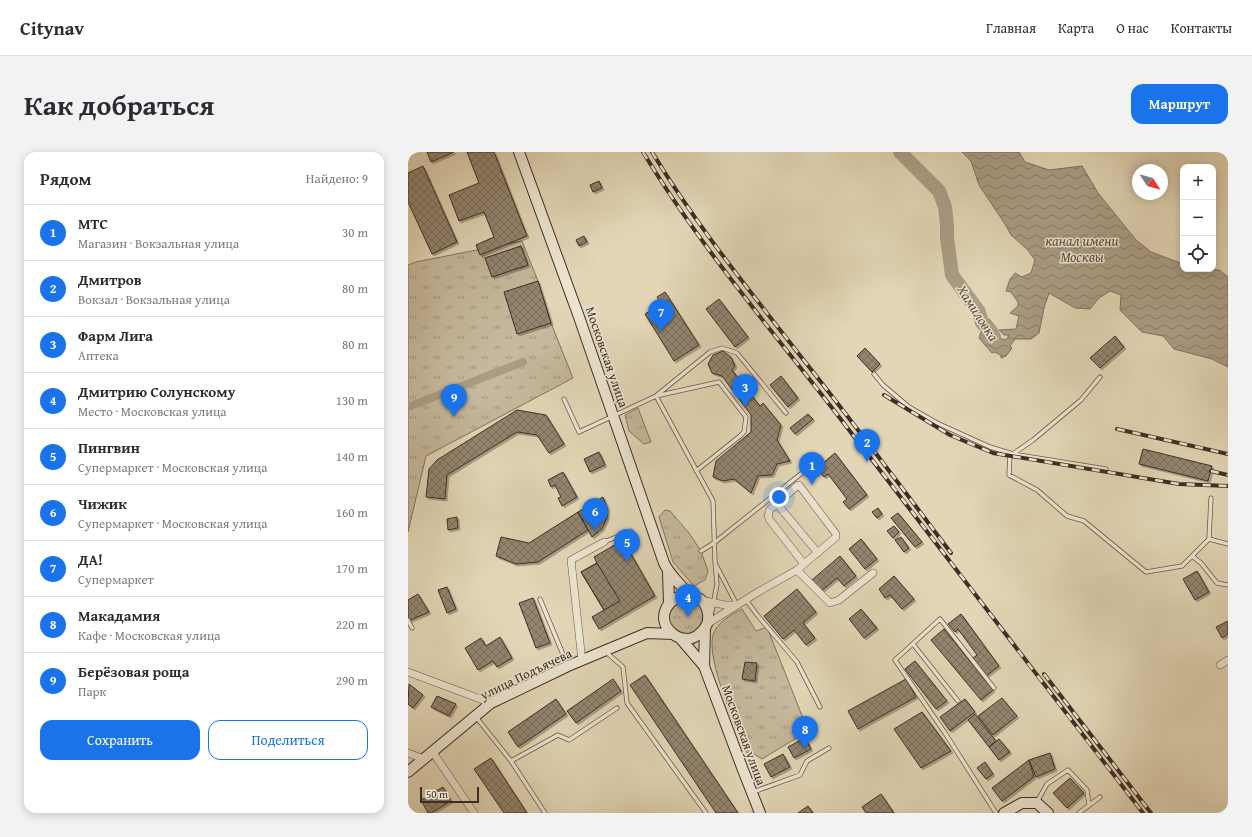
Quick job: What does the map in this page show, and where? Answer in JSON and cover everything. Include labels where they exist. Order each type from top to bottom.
[{"type":"main road","name":"Московская улица","points":[[519,152],[579,317],[643,504],[668,571],[669,603],[665,612],[665,624],[704,666],[760,813]]},
{"type":"main road","name":"Московская улица","points":[[668,571],[707,610],[704,666]]},
{"type":"main road","points":[[669,603],[680,596],[696,598]]},
{"type":"main road","name":"улица Подъячева","points":[[408,772],[491,703],[568,666],[649,632],[665,612]]},
{"type":"main road","points":[[676,636],[692,638],[698,635],[706,626]]},
{"type":"main road","name":"улица Подъячева","points":[[649,632],[676,636]]},
{"type":"main road","points":[[1004,813],[1022,803],[1037,803],[1048,813]]},
{"type":"street","points":[[706,626],[737,605],[797,570],[837,536],[800,485],[770,509],[768,519],[804,564]]},
{"type":"street","points":[[777,504],[818,553]]},
{"type":"street","points":[[582,661],[570,560],[604,542]]},
{"type":"street","points":[[797,570],[830,603],[839,600],[873,574]]},
{"type":"street","points":[[696,598],[714,603],[737,605]]},
{"type":"street","points":[[1220,665],[1228,660]]},
{"type":"street","points":[[408,672],[491,703]]},
{"type":"street","points":[[432,751],[474,813]]},
{"type":"street","points":[[408,753],[424,759]]},
{"type":"lane","points":[[656,396],[710,352],[722,348],[737,353],[786,413]]},
{"type":"lane","points":[[874,374],[883,385],[909,407],[937,423],[990,447],[1013,454],[1106,469]]},
{"type":"lane","points":[[1100,377],[1081,400],[1033,440],[1010,456],[1008,475],[1037,490],[1067,516],[1084,521],[1146,572],[1182,566],[1209,540],[1211,498]]},
{"type":"lane","points":[[564,399],[579,432],[656,396],[719,382],[746,417],[744,432],[696,471]]},
{"type":"lane","points":[[656,396],[713,501],[717,584],[712,612],[706,626]]},
{"type":"lane","points":[[701,550],[714,543],[812,465]]},
{"type":"lane","points":[[604,542],[631,531]]},
{"type":"lane","points":[[1209,540],[1228,544]]},
{"type":"lane","points":[[1192,556],[1217,583],[1228,585]]},
{"type":"lane","points":[[715,562],[737,605]]},
{"type":"lane","points":[[540,599],[568,666]]},
{"type":"lane","points":[[746,600],[796,662],[820,707]]},
{"type":"lane","points":[[994,688],[940,619],[895,660],[945,733],[996,813]]},
{"type":"lane","points":[[408,620],[412,628]]},
{"type":"lane","points":[[913,644],[958,701]]},
{"type":"lane","points":[[605,651],[622,667],[626,703],[706,813]]},
{"type":"lane","points":[[511,761],[558,735],[569,740],[617,708]]},
{"type":"lane","points":[[476,716],[511,761],[545,813]]},
{"type":"lane","points":[[752,793],[800,774],[807,761],[829,748]]},
{"type":"lane","points":[[1037,803],[1047,784],[1068,770],[1087,790],[1089,805]]},
{"type":"lane","points":[[1079,813],[1100,797]]},
{"type":"green space","points":[[522,241],[538,281],[551,323],[573,378],[426,456],[408,532],[408,265],[416,262]]},
{"type":"green space","points":[[638,408],[651,442],[644,444],[629,431],[625,415]]},
{"type":"green space","points":[[665,510],[670,511],[689,533],[701,551],[708,571],[705,580],[694,586],[673,562],[659,517]]},
{"type":"green space","points":[[685,598],[700,603],[705,618],[698,632],[682,636],[669,626],[668,610]]},
{"type":"green space","points":[[742,609],[756,631],[767,627],[808,731],[762,759],[754,754],[746,752],[723,693],[714,660],[712,646],[713,635],[717,627],[725,619]]},
{"type":"water","name":"канал имени Москвы","points":[[962,152],[1019,152],[1025,162],[1049,170],[1082,166],[1098,193],[1136,240],[1151,252],[1180,263],[1180,272],[1216,272],[1216,270],[1219,270],[1228,277],[1228,367],[1212,359],[1174,349],[1163,336],[1142,332],[1120,310],[1121,295],[1110,291],[1099,298],[1090,309],[1075,308],[1049,293],[1044,308],[1039,333],[1031,339],[1015,339],[1010,346],[1012,348],[1006,356],[1001,358],[1001,355],[994,352],[992,353],[979,338],[983,326],[982,323],[989,319],[995,326],[997,336],[1004,340],[1007,339],[1009,335],[1004,335],[999,330],[1016,329],[1019,316],[1010,313],[1018,306],[1018,302],[1011,292],[1006,291],[1010,279],[1015,273],[1022,277],[1031,273],[1035,260],[1027,249],[1011,235],[979,185],[971,161]]},
{"type":"building","points":[[427,152],[454,152],[431,162]]},
{"type":"building","points":[[467,152],[494,152],[527,236],[480,255],[476,245],[494,237],[484,212],[459,221],[449,195],[479,183]]},
{"type":"building","points":[[423,166],[457,242],[432,254],[408,202],[408,173]]},
{"type":"building","points":[[599,181],[602,188],[593,192],[590,185]]},
{"type":"building","points":[[584,236],[587,242],[579,246],[576,240]]},
{"type":"building","points":[[521,246],[528,265],[492,277],[485,258]]},
{"type":"building","points":[[538,281],[551,323],[517,334],[504,292]]},
{"type":"building","points":[[665,292],[699,345],[674,361],[645,314],[661,304],[657,297]]},
{"type":"building","points":[[719,299],[748,337],[735,347],[706,309]]},
{"type":"building","points":[[1115,336],[1124,347],[1100,368],[1090,358]]},
{"type":"building","points":[[865,348],[880,364],[872,372],[857,356]]},
{"type":"building","points":[[723,351],[731,357],[735,366],[732,370],[760,406],[763,403],[781,425],[777,440],[790,461],[777,464],[772,475],[758,476],[751,493],[734,479],[723,481],[713,477],[716,461],[751,432],[751,415],[722,376],[712,373],[708,364],[713,355]]},
{"type":"building","points":[[781,376],[798,398],[788,407],[770,385]]},
{"type":"building","points":[[517,410],[546,415],[564,444],[549,453],[537,435],[517,432],[447,475],[445,499],[426,497],[429,469],[437,460]]},
{"type":"building","points":[[808,414],[813,419],[795,434],[790,428]]},
{"type":"building","points":[[1143,449],[1212,466],[1208,481],[1139,464]]},
{"type":"building","points":[[599,452],[605,465],[590,472],[584,459]]},
{"type":"building","points":[[835,453],[867,495],[849,509],[843,502],[847,499],[828,474],[824,477],[817,468]]},
{"type":"building","points":[[563,472],[577,497],[562,506],[558,498],[561,497],[555,485],[551,487],[548,480]]},
{"type":"building","points":[[603,497],[607,508],[607,518],[602,529],[592,537],[578,512]]},
{"type":"building","points":[[878,508],[882,514],[877,518],[872,512]]},
{"type":"building","points":[[578,512],[588,530],[538,562],[516,564],[496,556],[501,537],[529,543]]},
{"type":"building","points":[[898,513],[922,542],[915,547],[891,518]]},
{"type":"building","points":[[457,517],[458,528],[448,530],[447,519]]},
{"type":"building","points":[[894,526],[899,532],[893,538],[887,531]]},
{"type":"building","points":[[901,537],[909,548],[904,552],[895,540]]},
{"type":"building","points":[[861,539],[877,559],[865,569],[849,549]]},
{"type":"building","points":[[623,540],[655,596],[599,629],[592,617],[604,610],[581,572],[597,563],[594,557]]},
{"type":"building","points":[[840,556],[856,576],[844,586],[837,578],[821,591],[812,580]]},
{"type":"building","points":[[597,563],[620,601],[604,610],[581,572]]},
{"type":"building","points":[[1197,571],[1209,592],[1195,600],[1183,579]]},
{"type":"building","points":[[894,576],[914,599],[902,609],[890,595],[885,598],[879,589]]},
{"type":"building","points":[[447,587],[456,609],[447,613],[438,590]]},
{"type":"building","points":[[797,589],[816,612],[803,623],[815,638],[806,645],[794,630],[783,639],[764,616]]},
{"type":"building","points":[[418,594],[429,612],[408,621],[408,600]]},
{"type":"building","points":[[533,598],[550,643],[536,648],[519,603]]},
{"type":"building","points":[[861,609],[877,628],[864,638],[849,619]]},
{"type":"building","points":[[961,614],[999,666],[986,676],[973,658],[977,655],[958,629],[955,632],[948,624]]},
{"type":"building","points":[[1228,621],[1228,634],[1222,638],[1216,627]]},
{"type":"building","points":[[944,629],[993,690],[981,700],[931,640]]},
{"type":"building","points":[[500,637],[512,658],[497,667],[493,661],[478,670],[465,648],[481,638],[486,646]]},
{"type":"building","points":[[915,661],[947,701],[936,709],[905,669]]},
{"type":"building","points":[[745,662],[757,663],[755,681],[742,679]]},
{"type":"building","points":[[645,675],[738,813],[716,813],[630,685]]},
{"type":"building","points":[[613,679],[621,691],[576,723],[567,711]]},
{"type":"building","points":[[906,679],[916,697],[858,729],[848,711]]},
{"type":"building","points":[[409,684],[423,695],[413,708],[408,704]]},
{"type":"building","points":[[437,696],[456,704],[449,716],[431,707]]},
{"type":"building","points":[[1002,698],[1017,716],[993,735],[978,716]]},
{"type":"building","points":[[556,699],[566,714],[518,747],[508,732]]},
{"type":"building","points":[[965,699],[975,712],[950,731],[940,717]]},
{"type":"building","points":[[922,712],[951,751],[921,768],[894,729]]},
{"type":"building","points":[[975,714],[996,741],[989,747],[968,720]]},
{"type":"building","points":[[805,738],[811,749],[794,758],[788,747]]},
{"type":"building","points":[[999,739],[1010,752],[999,760],[989,747]]},
{"type":"building","points":[[1050,753],[1055,769],[1036,777],[1029,760]]},
{"type":"building","points":[[783,754],[790,767],[771,777],[764,764]]},
{"type":"building","points":[[491,758],[527,813],[504,813],[474,769]]},
{"type":"building","points":[[1029,760],[1034,777],[1002,801],[992,788]]},
{"type":"building","points":[[985,762],[993,774],[986,779],[977,768]]},
{"type":"building","points":[[1070,778],[1084,793],[1067,808],[1053,793]]},
{"type":"building","points":[[443,787],[451,801],[431,813],[428,813],[421,800]]},
{"type":"building","points":[[881,794],[894,813],[866,813],[862,807]]},
{"type":"building","points":[[808,806],[813,813],[798,813]]},
{"type":"waterway","name":"Хамиловка","points":[[900,152],[939,191],[945,207],[952,275],[979,312],[982,323],[990,330],[994,337]]},
{"type":"waterway","points":[[408,407],[523,362]]},
{"type":"railway","points":[[643,152],[711,253],[875,463],[1143,813]]},
{"type":"railway","points":[[652,152],[705,232],[951,553]]},
{"type":"railway","points":[[884,395],[950,435],[993,453],[1179,484],[1228,486]]},
{"type":"railway","points":[[1117,429],[1228,454]]},
{"type":"railway","points":[[1211,471],[1228,475]]},
{"type":"railway","points":[[1044,674],[1151,813]]},
{"type":"place","name":"ДА!","points":[[661,332]]},
{"type":"place","name":"Фарм Лига","points":[[745,407]]},
{"type":"place","name":"Берёзовая роща","points":[[454,417]]},
{"type":"place","name":"Дмитров","points":[[867,462]]},
{"type":"place","name":"МТС","points":[[812,485]]},
{"type":"place","name":"Чижик","points":[[595,531]]},
{"type":"place","name":"Пингвин","points":[[627,562]]},
{"type":"place","name":"Дмитрию Солунскому","points":[[688,617]]},
{"type":"place","name":"Макадамия","points":[[805,749]]}]
